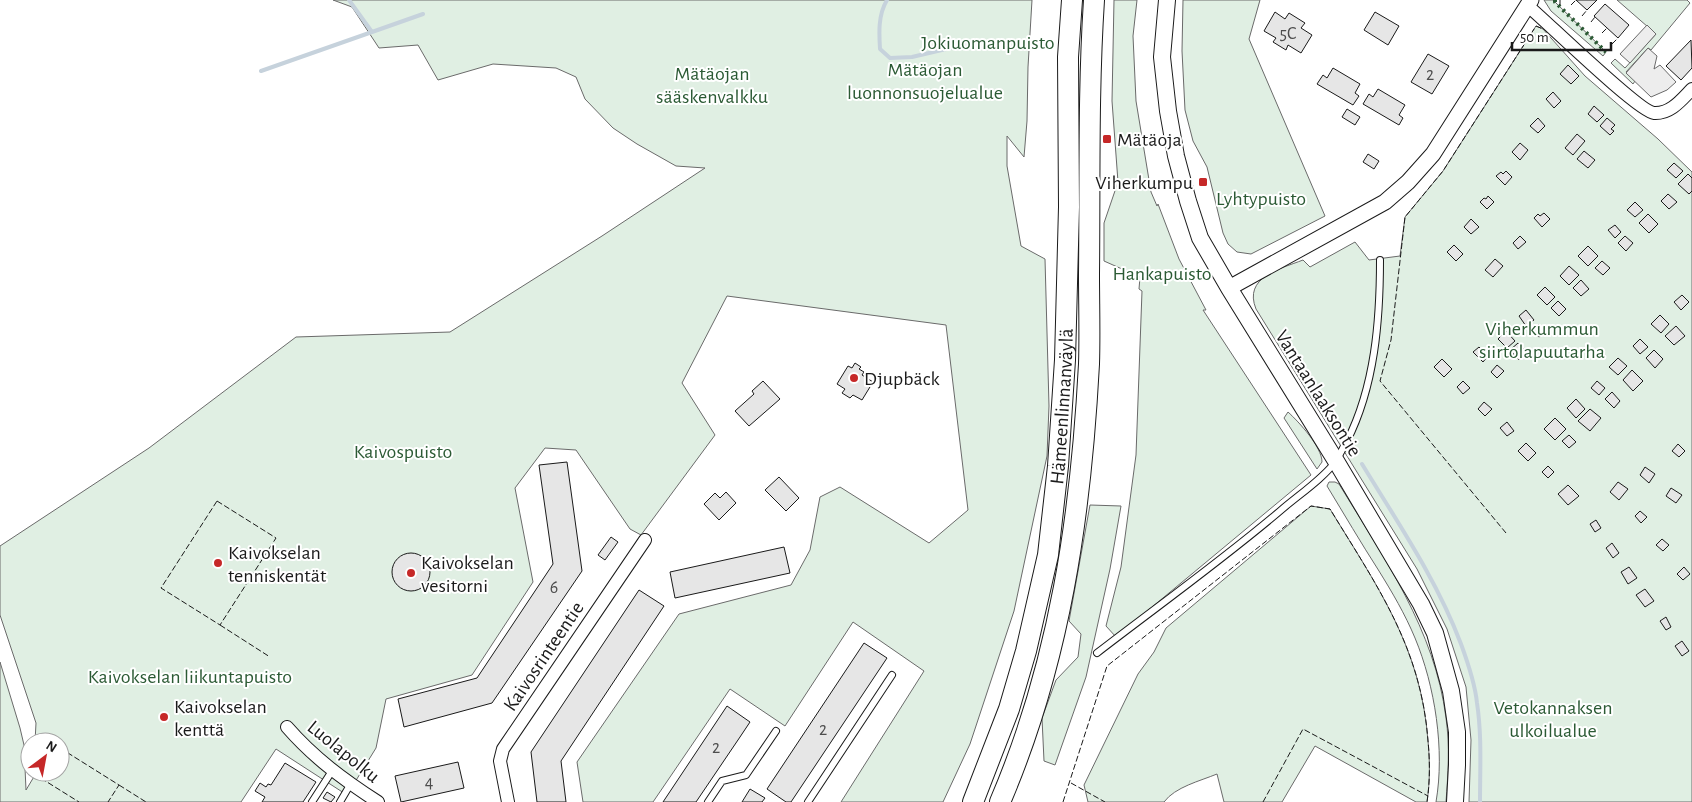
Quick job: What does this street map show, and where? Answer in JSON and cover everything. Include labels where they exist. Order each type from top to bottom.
[{"type":"highway","name":"Hämeenlinnanväylä","points":[[973,802],[1009,709],[1026,651],[1048,555],[1058,466],[1065,360],[1069,208],[1068,57],[1072,0]]},
{"type":"highway","name":"Hämeenlinnanväylä","points":[[1000,802],[1016,760],[1050,654],[1071,555],[1081,472],[1089,362],[1090,59],[1094,0]]},
{"type":"main road","name":"Vantaanlaaksontie","points":[[1167,0],[1162,57],[1168,111],[1176,156],[1200,238],[1336,461],[1435,633],[1452,691],[1457,732],[1455,802]]},
{"type":"street","points":[[1229,288],[1386,202],[1400,190],[1433,154],[1530,3],[1637,104],[1646,110],[1654,113],[1669,110],[1692,89]]},
{"type":"street","name":"Kaivosrinteentie","points":[[508,802],[500,761],[503,749],[645,540]]},
{"type":"street","name":"Luolapolku","points":[[287,727],[303,746],[350,785],[378,802]]},
{"type":"lane","points":[[1097,653],[1252,535],[1336,461],[1358,420],[1371,365],[1377,337],[1380,306],[1380,260]]},
{"type":"lane","points":[[808,802],[892,675]]},
{"type":"lane","points":[[709,802],[722,781],[746,776],[776,731]]},
{"type":"lane","points":[[312,802],[332,770]]},
{"type":"lane","points":[[340,802],[350,785]]},
{"type":"green space","points":[[333,0],[1032,0],[1024,157],[1007,136],[1007,166],[1021,246],[1045,259],[1049,406],[1047,456],[1014,611],[970,744],[943,802],[841,802],[924,671],[853,622],[785,726],[730,689],[653,802],[583,802],[577,762],[679,614],[791,585],[810,550],[820,497],[840,487],[929,543],[968,510],[946,325],[727,296],[682,383],[715,435],[641,535],[630,529],[576,450],[545,448],[515,488],[533,582],[472,675],[386,699],[376,748],[347,795],[276,749],[241,802],[0,802],[0,662],[21,732],[20,782],[26,782],[26,790],[31,782],[70,782],[70,732],[36,732],[36,723],[0,615],[0,546],[149,448],[296,337],[450,332],[705,168],[676,166],[613,128],[585,99],[576,77],[556,68],[493,64],[438,80],[418,45],[379,48],[352,7]]},
{"type":"green space","name":"Hankapuisto","points":[[1114,0],[1137,0],[1133,36],[1136,101],[1151,192],[1157,206],[1158,204],[1179,259],[1206,310],[1203,310],[1311,475],[1116,637],[1106,626],[1121,567],[1136,455],[1142,291],[1139,289],[1140,277],[1104,261],[1104,223],[1118,182],[1112,101]]},
{"type":"green space","name":"Lyhtypuisto","points":[[1183,0],[1260,0],[1249,39],[1325,216],[1251,254],[1237,252],[1228,244],[1223,233],[1207,167],[1193,141],[1185,110],[1182,51]]},
{"type":"green space","points":[[1544,0],[1555,0],[1606,52],[1603,56],[1551,11]]},
{"type":"green space","points":[[1617,0],[1687,0],[1690,3],[1651,50],[1648,48],[1626,72],[1635,81],[1633,84],[1611,63],[1615,59],[1625,68],[1656,34]]},
{"type":"green space","name":"Viherkummun siirtolapuutarha","points":[[1536,26],[1543,29],[1585,76],[1658,139],[1692,172],[1692,802],[1469,802],[1471,740],[1466,687],[1447,629],[1417,569],[1256,309],[1253,298],[1259,282],[1275,271],[1303,260],[1310,267],[1355,242],[1369,260],[1400,256],[1405,217],[1443,171]]},
{"type":"green space","points":[[1288,412],[1304,428],[1318,449],[1322,462],[1317,469],[1284,418]]},
{"type":"green space","points":[[1329,482],[1339,484],[1390,567],[1419,625],[1431,655],[1440,686],[1446,718],[1448,760],[1446,802],[1436,802],[1439,782],[1439,740],[1433,697],[1422,657],[1403,612],[1327,486]]},
{"type":"green space","points":[[1090,505],[1121,506],[1110,569],[1086,677],[1055,765],[1044,761],[1042,718],[1056,680],[1078,657],[1081,634],[1069,621]]},
{"type":"green space","points":[[1311,506],[1330,509],[1380,591],[1406,647],[1424,707],[1429,756],[1427,802],[1416,802],[1315,746],[1282,802],[1224,802],[1217,774],[1181,788],[1164,802],[1088,802],[1084,785],[1138,674],[1154,652],[1166,628]]},
{"type":"shaded area","points":[[1647,25],[1656,34],[1630,63],[1620,54]]},
{"type":"shaded area","points":[[1648,48],[1657,56],[1654,69],[1660,65],[1676,82],[1667,90],[1651,97],[1626,73]]},
{"type":"building","points":[[1576,0],[1597,0],[1587,10]]},
{"type":"building","points":[[1605,4],[1629,25],[1618,38],[1594,16]]},
{"type":"building","points":[[1275,12],[1285,19],[1289,13],[1305,23],[1301,28],[1312,35],[1301,53],[1288,45],[1286,50],[1273,42],[1276,38],[1264,31]]},
{"type":"building","points":[[1375,12],[1399,26],[1388,45],[1364,30]]},
{"type":"building","points":[[1691,40],[1692,68],[1681,80],[1666,66]]},
{"type":"building","points":[[1428,54],[1449,66],[1432,94],[1411,82]]},
{"type":"building","points":[[1568,65],[1579,76],[1571,84],[1560,74]]},
{"type":"building","points":[[1333,68],[1360,84],[1355,93],[1359,96],[1353,105],[1317,84],[1323,75],[1327,78]]},
{"type":"building","points":[[1378,89],[1405,105],[1399,115],[1403,118],[1399,125],[1363,104],[1369,94],[1373,97]]},
{"type":"building","points":[[1553,92],[1561,101],[1554,108],[1546,99]]},
{"type":"building","points":[[1594,106],[1604,115],[1597,122],[1588,114]]},
{"type":"building","points":[[1347,109],[1360,117],[1355,125],[1342,117]]},
{"type":"building","points":[[1538,118],[1545,126],[1538,133],[1530,126]]},
{"type":"building","points":[[1607,118],[1615,125],[1611,129],[1614,131],[1610,135],[1600,126]]},
{"type":"building","points":[[1577,134],[1585,141],[1573,155],[1565,148]]},
{"type":"building","points":[[1520,143],[1528,150],[1520,160],[1512,152]]},
{"type":"building","points":[[1584,151],[1595,160],[1588,168],[1577,159]]},
{"type":"building","points":[[1368,154],[1379,161],[1374,169],[1363,162]]},
{"type":"building","points":[[1674,163],[1683,171],[1676,178],[1667,170]]},
{"type":"building","points":[[1506,171],[1512,177],[1505,185],[1496,176]]},
{"type":"building","points":[[1688,174],[1692,178],[1692,191],[1689,194],[1678,184]]},
{"type":"building","points":[[1668,194],[1677,202],[1669,209],[1661,201]]},
{"type":"building","points":[[1488,196],[1494,202],[1487,209],[1480,202]]},
{"type":"building","points":[[1635,202],[1643,210],[1635,217],[1627,210]]},
{"type":"building","points":[[1544,213],[1550,219],[1542,227],[1534,218],[1538,214],[1540,216]]},
{"type":"building","points":[[1648,214],[1658,224],[1649,233],[1639,223]]},
{"type":"building","points":[[1471,219],[1479,227],[1471,234],[1464,227]]},
{"type":"building","points":[[1615,225],[1621,232],[1615,238],[1608,230]]},
{"type":"building","points":[[1520,236],[1526,242],[1518,249],[1513,243]]},
{"type":"building","points":[[1625,236],[1633,243],[1626,251],[1618,243]]},
{"type":"building","points":[[1454,245],[1463,254],[1456,261],[1447,252]]},
{"type":"building","points":[[1588,246],[1598,256],[1588,266],[1578,256]]},
{"type":"building","points":[[1495,259],[1503,266],[1493,277],[1485,270]]},
{"type":"building","points":[[1602,261],[1610,268],[1603,275],[1595,268]]},
{"type":"building","points":[[1569,266],[1579,275],[1569,285],[1560,276]]},
{"type":"building","points":[[1581,280],[1589,289],[1581,296],[1573,288]]},
{"type":"building","points":[[1545,287],[1555,297],[1547,305],[1537,295]]},
{"type":"building","points":[[1682,295],[1689,302],[1681,310],[1674,302]]},
{"type":"building","points":[[1558,301],[1566,309],[1559,316],[1551,308]]},
{"type":"building","points":[[1526,310],[1534,320],[1526,326],[1519,316]]},
{"type":"building","points":[[1660,315],[1669,324],[1661,333],[1651,324]]},
{"type":"building","points":[[1539,324],[1546,332],[1539,337],[1532,331]]},
{"type":"building","points":[[1676,326],[1685,336],[1674,345],[1665,336]]},
{"type":"building","points":[[1506,331],[1515,341],[1507,348],[1498,339]]},
{"type":"building","points":[[1640,339],[1648,347],[1640,354],[1633,346]]},
{"type":"building","points":[[1518,343],[1527,352],[1519,360],[1510,350]]},
{"type":"building","points":[[1479,347],[1488,356],[1483,362],[1473,352]]},
{"type":"building","points":[[1654,350],[1663,359],[1655,368],[1646,358]]},
{"type":"building","points":[[1618,358],[1627,366],[1618,375],[1609,367]]},
{"type":"building","points":[[1442,359],[1452,369],[1444,377],[1434,367]]},
{"type":"building","name":"Djupbäck","points":[[855,363],[864,372],[862,375],[873,382],[862,400],[853,395],[850,398],[842,393],[845,389],[837,384],[848,366],[852,368]]},
{"type":"building","points":[[1497,365],[1504,371],[1497,378],[1491,372]]},
{"type":"building","points":[[1632,370],[1643,381],[1633,391],[1623,380]]},
{"type":"building","points":[[763,381],[780,399],[749,426],[735,411],[754,394],[752,391]]},
{"type":"building","points":[[1463,381],[1470,388],[1463,394],[1457,387]]},
{"type":"building","points":[[1597,381],[1605,388],[1599,395],[1591,388]]},
{"type":"building","points":[[1612,392],[1620,401],[1614,408],[1605,399]]},
{"type":"building","points":[[1576,399],[1585,409],[1576,418],[1567,408]]},
{"type":"building","points":[[1484,402],[1492,409],[1485,416],[1478,409]]},
{"type":"building","points":[[1590,409],[1601,418],[1590,431],[1578,421]]},
{"type":"building","points":[[1555,418],[1566,429],[1555,440],[1544,429]]},
{"type":"building","points":[[1507,422],[1514,431],[1507,436],[1500,428]]},
{"type":"building","points":[[1569,435],[1576,442],[1569,448],[1562,441]]},
{"type":"building","points":[[1526,443],[1536,453],[1528,461],[1518,451]]},
{"type":"building","points":[[1678,444],[1685,451],[1679,457],[1672,451]]},
{"type":"building","points":[[567,462],[582,571],[492,703],[404,727],[398,699],[477,678],[553,564],[539,465]]},
{"type":"building","points":[[1548,466],[1554,472],[1548,478],[1542,472]]},
{"type":"building","points":[[1645,467],[1655,474],[1649,483],[1640,475]]},
{"type":"building","points":[[779,477],[799,498],[786,511],[765,490]]},
{"type":"building","points":[[1618,482],[1628,489],[1619,500],[1610,492]]},
{"type":"building","points":[[1568,485],[1579,496],[1568,505],[1558,494]]},
{"type":"building","points":[[1671,488],[1682,495],[1676,503],[1666,496]]},
{"type":"building","points":[[726,492],[736,503],[719,520],[704,504],[715,493],[720,498]]},
{"type":"building","points":[[1640,511],[1647,517],[1641,523],[1635,516]]},
{"type":"building","points":[[1596,520],[1601,528],[1595,532],[1590,524]]},
{"type":"building","points":[[611,537],[618,542],[605,560],[598,555]]},
{"type":"building","points":[[1662,539],[1669,545],[1663,551],[1656,545]]},
{"type":"building","points":[[1612,543],[1619,553],[1613,558],[1606,548]]},
{"type":"building","points":[[784,547],[790,573],[675,598],[670,572]]},
{"type":"building","name":"Kaivokselan vesitorni","points":[[411,553],[424,559],[430,572],[424,585],[411,591],[398,585],[392,572],[398,559]]},
{"type":"building","points":[[1629,567],[1637,578],[1628,584],[1621,572]]},
{"type":"building","points":[[1684,567],[1690,574],[1683,580],[1677,574]]},
{"type":"building","points":[[1645,589],[1654,601],[1645,607],[1636,595]]},
{"type":"building","points":[[639,590],[664,606],[561,761],[566,802],[537,802],[531,752]]},
{"type":"building","points":[[1666,617],[1671,627],[1666,630],[1660,621]]},
{"type":"building","points":[[1682,641],[1689,651],[1682,656],[1675,646]]},
{"type":"building","points":[[864,643],[887,658],[791,802],[786,802],[767,789]]},
{"type":"building","points":[[727,706],[750,722],[740,737],[696,802],[663,802]]},
{"type":"building","points":[[458,762],[464,788],[401,802],[395,776]]},
{"type":"building","points":[[285,763],[316,782],[303,802],[262,802],[265,797],[255,791],[260,783],[266,787],[268,784],[271,785]]},
{"type":"building","points":[[750,789],[765,798],[762,802],[742,802]]},
{"type":"building","points":[[327,792],[335,797],[331,802],[323,798]]},
{"type":"waterway","points":[[261,71],[372,32],[349,0]]},
{"type":"waterway","name":"Mätäoja","points":[[887,0],[879,30],[880,49],[890,58],[912,57],[963,45]]},
{"type":"waterway","points":[[372,32],[423,14]]},
{"type":"waterway","points":[[1362,464],[1429,574],[1451,620],[1466,658],[1475,688],[1479,715],[1480,802]]},
{"type":"hedge","points":[[1555,0],[1606,52]]},
{"type":"fence","points":[[1560,0],[1560,5]]},
{"type":"fence","points":[[1571,5],[1576,0]]},
{"type":"fence","points":[[1582,16],[1587,10]]},
{"type":"fence","points":[[1591,22],[1595,17]]},
{"type":"fence","points":[[1506,533],[1380,381],[1391,340],[1405,217],[1443,171],[1536,26],[1543,29]]},
{"type":"fence","points":[[1602,33],[1607,28]]},
{"type":"fence","points":[[1612,44],[1618,38]]},
{"type":"fence","points":[[217,501],[276,538],[220,625],[161,588],[217,501]]},
{"type":"fence","points":[[1063,802],[1107,666],[1311,506],[1330,509],[1380,591],[1406,647],[1424,707],[1429,756],[1427,802]]},
{"type":"fence","points":[[220,625],[270,657]]},
{"type":"fence","points":[[1263,802],[1303,729],[1428,796]]},
{"type":"fence","points":[[70,754],[119,785],[108,802]]},
{"type":"fence","points":[[47,782],[79,802]]},
{"type":"fence","points":[[1071,783],[1105,802]]},
{"type":"fence","points":[[119,785],[146,802]]},
{"type":"place","name":"Mätäoja","points":[[1107,139]]},
{"type":"place","name":"Viherkumpu","points":[[1203,182]]},
{"type":"place","name":"Djupbäck","points":[[854,378]]},
{"type":"place","name":"Kaivokselan tenniskentät","points":[[218,563]]},
{"type":"place","name":"Kaivokselan vesitorni","points":[[411,573]]},
{"type":"place","name":"Kaivokselan kenttä","points":[[164,717]]},
{"type":"park label","name":"Jokiuomanpuisto","points":[[988,42]]},
{"type":"park label","name":"Mätäojan luonnonsuojelualue","points":[[925,80]]},
{"type":"park label","name":"Mätäojan sääskenvalkku","points":[[712,84]]},
{"type":"park label","name":"Kaivospuisto","points":[[403,451]]},
{"type":"park label","name":"Kaivokselan liikuntapuisto","points":[[190,676]]},
{"type":"park label","name":"Vetokannaksen ulkoilualue","points":[[1553,718]]}]
